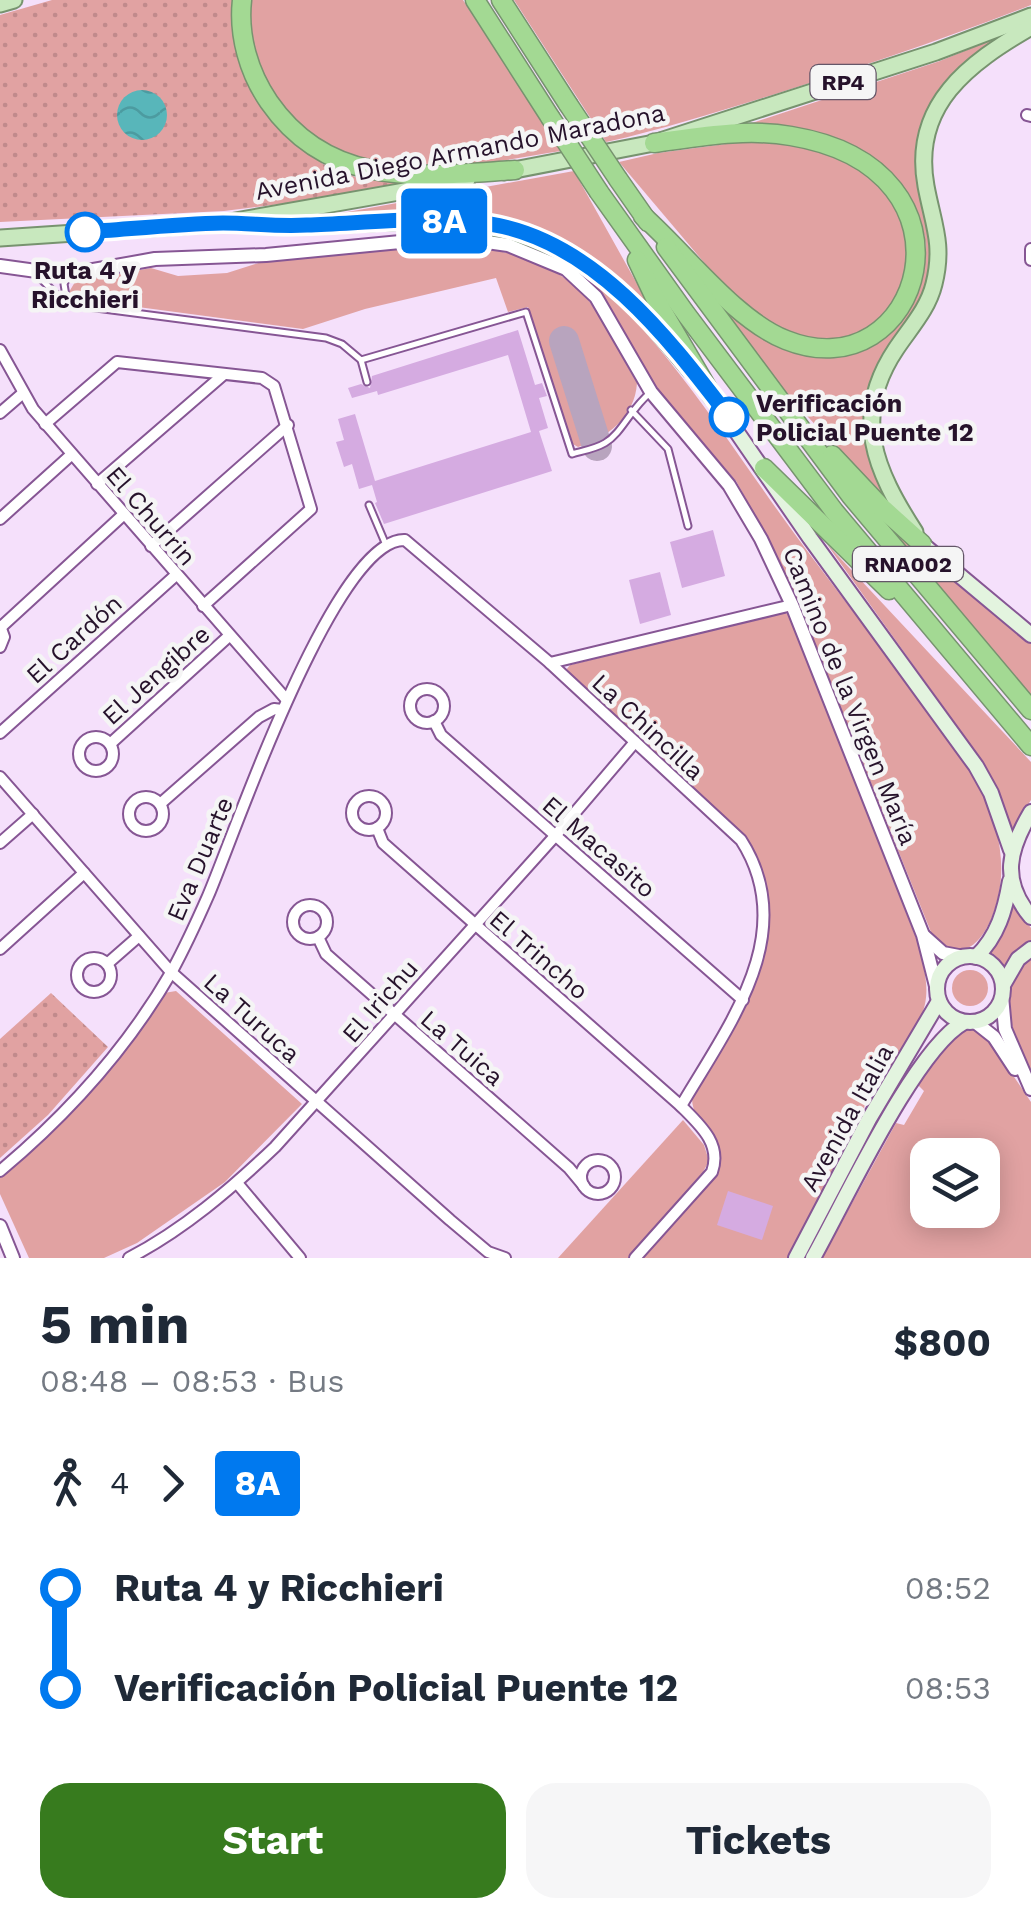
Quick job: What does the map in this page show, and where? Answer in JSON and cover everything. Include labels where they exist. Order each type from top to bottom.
[{"type":"highway","points":[[242,0],[246,52],[262,92],[287,126],[325,155],[360,169],[408,175],[515,170]]},
{"type":"highway","name":"RNA002","points":[[475,0],[615,215],[812,482],[1031,746]]},
{"type":"highway","name":"RNA002","points":[[501,0],[618,180],[788,414],[1031,710]]},
{"type":"highway","points":[[643,216],[678,246],[738,309],[769,332],[807,347],[842,346],[870,335],[900,310],[914,278],[916,239],[904,202],[890,184],[850,156],[826,144],[751,132],[654,142]]},
{"type":"highway","points":[[615,215],[656,300],[712,396]]},
{"type":"highway","points":[[788,414],[922,544]]},
{"type":"highway","points":[[764,468],[873,576],[927,623]]},
{"type":"main road","points":[[0,4],[11,0]]},
{"type":"main road","name":"Avenida Diego Armando Maradona","points":[[0,238],[224,223],[328,207],[654,142],[936,52],[1031,16]]},
{"type":"main road","points":[[1031,27],[989,51],[963,72],[936,111],[923,164],[939,236],[936,275],[923,311],[882,372],[874,392],[870,430],[883,477],[922,544],[1031,635]]},
{"type":"main road","points":[[224,223],[285,226],[454,221],[492,224],[521,233],[572,257],[612,285],[712,396]]},
{"type":"main road","name":"Camino de la Virgen María","points":[[712,396],[976,766],[991,792],[1011,850]]},
{"type":"main road","points":[[1031,812],[1011,850],[1011,875],[992,938],[970,957],[942,972],[938,996],[949,1015],[969,1022],[993,1013],[1018,959],[1031,949]]},
{"type":"main road","points":[[1011,875],[1031,918]]},
{"type":"main road","points":[[970,957],[994,966],[1002,990]]},
{"type":"main road","name":"Avenida Italia","points":[[796,1258],[938,996]]},
{"type":"main road","name":"Avenida Italia","points":[[814,1258],[912,1079],[948,1030],[969,1022]]},
{"type":"street","name":"Camino de la Virgen María","points":[[0,266],[69,274],[155,259],[266,255],[424,238],[478,238],[566,269],[596,297],[651,392],[730,485],[761,539],[792,605],[923,935],[938,996]]},
{"type":"street","points":[[1031,249],[1031,260]]},
{"type":"street","name":"El Churrin","points":[[0,350],[22,394],[45,424],[284,704]]},
{"type":"street","points":[[45,424],[112,364],[123,362],[268,380],[274,386],[288,425],[151,546]]},
{"type":"street","points":[[97,484],[223,374]]},
{"type":"street","points":[[0,413],[22,394]]},
{"type":"street","name":"El Jengibre","points":[[203,606],[312,509],[288,425]]},
{"type":"street","points":[[0,518],[71,454]]},
{"type":"street","points":[[0,647],[4,637],[0,626],[124,515]]},
{"type":"street","name":"Eva Duarte","points":[[0,1171],[56,1121],[132,1034],[171,972],[208,896],[306,656],[338,602],[386,545],[398,540]]},
{"type":"street","name":"La Chincilla","points":[[398,540],[411,542],[550,663],[740,840],[756,868],[764,910],[760,953],[743,1000],[682,1106]]},
{"type":"street","name":"El Cardón","points":[[0,733],[176,575]]},
{"type":"street","points":[[550,663],[792,605]]},
{"type":"street","name":"El Jengibre","points":[[110,744],[229,636]]},
{"type":"street","points":[[160,804],[259,716],[284,704]]},
{"type":"street","name":"El Macasito","points":[[434,720],[441,736],[743,1000]]},
{"type":"street","name":"El Irichu","points":[[129,1258],[150,1253],[237,1183],[318,1104],[634,742]]},
{"type":"street","name":"La Turuca","points":[[0,776],[171,972],[450,1220],[488,1252],[504,1258]]},
{"type":"street","points":[[0,843],[33,814]]},
{"type":"street","name":"El Trincho","points":[[377,828],[382,843],[682,1106],[705,1132],[717,1160],[712,1172],[635,1258]]},
{"type":"street","points":[[0,949],[84,873]]},
{"type":"street","points":[[923,935],[943,953],[970,957]]},
{"type":"street","points":[[107,964],[139,936]]},
{"type":"street","name":"La Tuica","points":[[318,937],[326,954],[569,1168],[584,1186]]},
{"type":"street","points":[[1002,990],[1005,1029],[1031,1091]]},
{"type":"street","points":[[969,1022],[994,1037],[1031,1091]]},
{"type":"street","points":[[569,1168],[602,1160],[611,1166],[615,1176],[612,1187],[603,1193],[584,1186],[581,1175],[586,1165]]},
{"type":"street","points":[[237,1183],[300,1258]]},
{"type":"street","points":[[0,1226],[14,1258]]},
{"type":"lane","points":[[35,273],[67,302],[326,338],[342,344],[361,360],[368,382]]},
{"type":"lane","points":[[67,302],[64,284],[69,274]]},
{"type":"lane","points":[[361,360],[526,312],[572,454],[603,444],[651,392]]},
{"type":"lane","points":[[631,410],[668,448],[688,526]]},
{"type":"lane","points":[[369,505],[386,545]]},
{"type":"shaded area","points":[[52,0],[236,0],[253,90],[281,132],[323,164],[355,177],[417,181],[337,197],[224,211],[0,222],[0,15]]},
{"type":"shaded area","points":[[249,0],[463,0],[561,151],[437,168],[387,166],[352,158],[314,137],[282,106],[270,88],[254,46]]},
{"type":"shaded area","points":[[514,0],[1031,0],[1031,5],[802,85],[606,142]]},
{"type":"shaded area","points":[[1001,36],[948,81],[924,127],[917,178],[930,239],[931,272],[922,298],[875,375],[866,412],[869,450],[885,492],[881,495],[779,386],[721,306],[765,335],[857,346],[916,285],[926,255],[924,233],[903,191],[886,173],[847,145],[827,137],[752,123],[940,61]]},
{"type":"shaded area","points":[[748,141],[787,142],[847,160],[884,188],[906,222],[911,257],[894,306],[867,330],[842,340],[789,337],[740,305],[619,162]]},
{"type":"shaded area","points":[[574,171],[644,302],[576,252],[494,218],[455,214],[339,216],[342,213]]},
{"type":"shaded area","points":[[454,244],[528,259],[562,276],[589,301],[637,383],[631,406],[609,432],[578,447],[571,443],[528,307],[508,312],[496,278],[365,309],[303,329],[78,299],[69,292],[75,282],[151,268],[178,276],[227,273],[265,261]]},
{"type":"shaded area","points":[[581,271],[627,311],[684,380],[974,775],[995,826],[1001,879],[985,931],[969,948],[946,947],[933,937],[798,602],[736,481],[656,389],[602,294]]},
{"type":"shaded area","points":[[870,506],[1031,644],[1031,698]]},
{"type":"shaded area","points":[[826,543],[1031,762],[1031,800],[1011,831],[997,789],[982,761]]},
{"type":"shaded area","points":[[784,612],[790,616],[918,943],[926,982],[924,1009],[892,1068],[871,1088],[864,1116],[787,1258],[643,1258],[717,1174],[720,1150],[698,1118],[692,1099],[730,1035],[759,973],[767,941],[768,908],[761,873],[745,836],[566,670],[570,665]]},
{"type":"shaded area","points":[[1012,903],[1031,928],[1031,941],[1003,969],[987,955],[1002,934]]},
{"type":"shaded area","points":[[1031,959],[1031,1075],[1014,1030],[1009,999],[1019,971]]},
{"type":"shaded area","points":[[970,970],[983,975],[988,988],[983,1001],[970,1006],[957,1001],[952,988],[957,975]]},
{"type":"shaded area","points":[[176,991],[302,1104],[225,1182],[137,1243],[104,1258],[29,1258],[0,1194],[0,1178],[90,1092],[129,1045],[164,993]]},
{"type":"shaded area","points":[[51,993],[108,1047],[48,1115],[0,1158],[0,1039]]},
{"type":"shaded area","points":[[966,1027],[977,1029],[989,1040],[1031,1102],[1031,1258],[822,1258],[896,1123],[904,1125],[924,1091],[918,1085],[938,1053]]},
{"type":"shaded area","points":[[683,1120],[704,1145],[709,1161],[628,1258],[558,1258]]},
{"type":"water","points":[[142,90],[160,97],[167,115],[160,133],[142,140],[124,133],[117,115],[124,97]]},
{"type":"building","points":[[518,330],[535,385],[542,383],[547,396],[539,398],[548,428],[539,431],[552,471],[384,524],[372,485],[359,489],[352,464],[344,467],[336,442],[344,440],[338,419],[355,414],[375,481],[531,432],[508,355],[378,395],[377,391],[352,398],[348,388],[361,384],[370,388],[372,376]]},
{"type":"building","points":[[713,530],[725,576],[682,588],[670,542]]},
{"type":"building","points":[[660,572],[671,615],[640,624],[629,580]]},
{"type":"building","points":[[728,1191],[773,1206],[762,1240],[717,1225]]},
{"type":"taxiway","points":[[564,341],[597,446]]},
{"type":"bus line","name":"8A","points":[[85,232],[224,223],[492,224],[543,242],[612,285],[729,417]]},
{"type":"place","name":"Ruta 4 y Ricchieri","points":[[85,232]]},
{"type":"place","name":"Verificación Policial Puente 12","points":[[729,417]]}]
